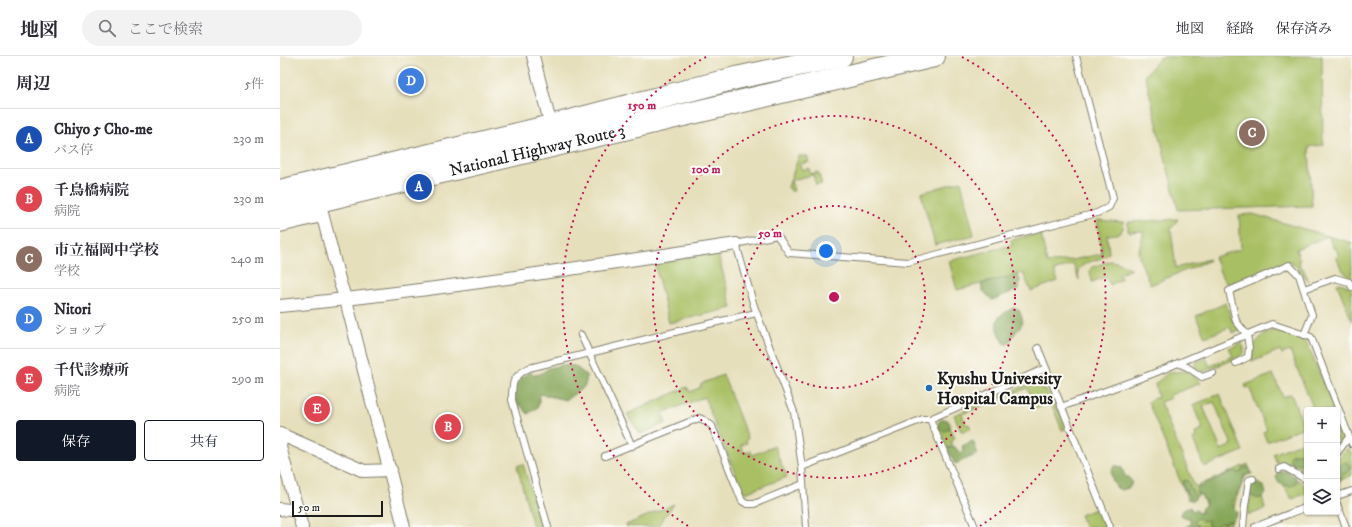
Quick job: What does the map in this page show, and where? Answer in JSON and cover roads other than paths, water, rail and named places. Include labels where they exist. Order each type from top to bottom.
[{"type":"highway","name":"National Highway Route 3","points":[[280,210],[321,200],[553,135],[736,78],[841,56]]},
{"type":"highway","name":"National Highway Route 3","points":[[280,191],[934,56]]},
{"type":"street","points":[[532,56],[553,135]]},
{"type":"street","points":[[321,200],[322,213],[340,283],[346,300],[404,527]]},
{"type":"street","points":[[280,218],[312,212],[316,214],[317,217],[280,226]]},
{"type":"street","points":[[280,306],[346,300],[477,283],[736,244]]},
{"type":"street","points":[[302,527],[280,447],[281,435],[364,471],[390,470]]},
{"type":"street","points":[[280,509],[298,511]]},
{"type":"lane","points":[[806,527],[802,467],[794,412],[756,313],[736,244],[776,235],[789,253],[908,262],[1097,213],[1109,207],[1113,198],[1076,56]]},
{"type":"lane","points":[[1236,363],[1248,357],[1249,348],[1247,335],[1236,321],[1229,291],[1288,265],[1299,275],[1312,315],[1304,334]]},
{"type":"lane","points":[[1304,289],[1335,278],[1349,282],[1352,286]]},
{"type":"lane","points":[[548,527],[512,400],[512,384],[519,374],[529,368],[756,313]]},
{"type":"lane","points":[[1061,407],[1152,374],[1272,324],[1311,337],[1352,444]]},
{"type":"lane","points":[[581,335],[632,446]]},
{"type":"lane","points":[[1038,348],[1110,527]]},
{"type":"lane","points":[[1178,363],[1202,377],[1213,373]]},
{"type":"lane","points":[[802,467],[923,419],[930,419],[1046,368]]},
{"type":"lane","points":[[605,456],[699,418],[712,426],[742,500],[747,504],[754,504],[803,484]]},
{"type":"lane","points":[[930,419],[975,527]]},
{"type":"lane","points":[[1340,449],[1349,436]]},
{"type":"lane","points":[[1280,469],[1284,467],[1305,479]]},
{"type":"lane","points":[[1243,527],[1244,505],[1249,480],[1253,479]]},
{"type":"lane","points":[[1340,495],[1352,491]]},
{"type":"lane","points":[[1255,527],[1304,508]]},
{"type":"lane","points":[[1340,512],[1346,527]]},
{"type":"place","name":"Nitori","points":[[411,81]]},
{"type":"place","name":"市立福岡中学校","points":[[1252,133]]},
{"type":"place","name":"Chiyo 5 Cho-me","points":[[419,187]]},
{"type":"place","name":"Kyushu University Hospital Campus","points":[[929,388]]},
{"type":"place","name":"千代診療所","points":[[317,409]]},
{"type":"place","name":"千鳥橋病院","points":[[448,427]]}]
